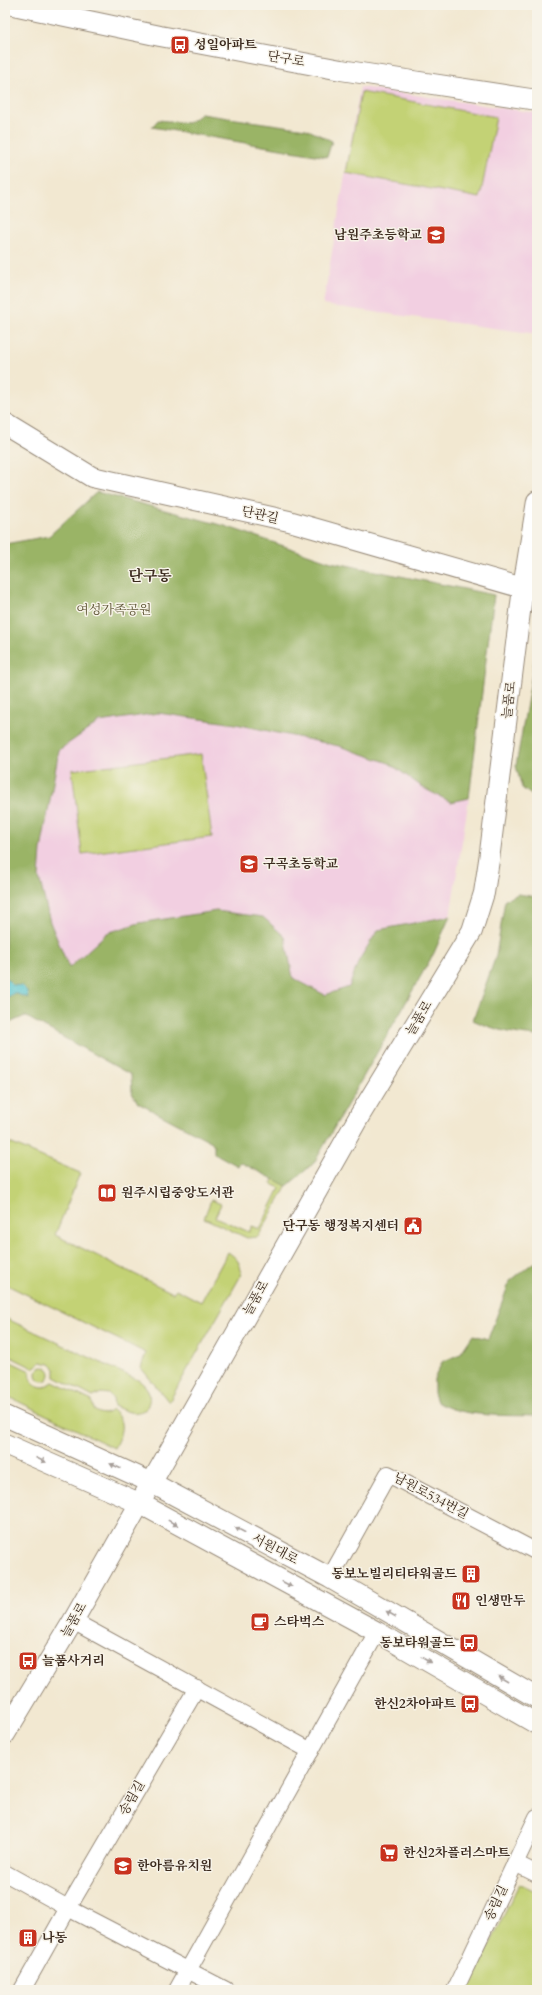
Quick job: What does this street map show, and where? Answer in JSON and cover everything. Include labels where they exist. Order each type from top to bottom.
[{"type":"street","name":"단구로","points":[[13,5],[160,36],[341,70],[537,100]]},
{"type":"street","name":"단관길","points":[[5,424],[92,477],[288,521],[523,588]]},
{"type":"street","name":"늘품로","points":[[5,1734],[73,1621],[150,1482],[360,1115],[472,931],[484,893],[489,860],[523,588],[537,501]]},
{"type":"street","name":"서원대로","points":[[5,1416],[150,1482],[330,1578],[537,1698]]},
{"type":"street","name":"서원대로","points":[[5,1444],[139,1503],[377,1632],[537,1724]]},
{"type":"street","name":"남원로534번길","points":[[330,1578],[388,1474],[537,1552]]},
{"type":"street","points":[[73,1621],[311,1751]]},
{"type":"street","points":[[177,1990],[377,1632]]},
{"type":"street","name":"송림길","points":[[22,1990],[68,1908],[197,1688]]},
{"type":"street","name":"송림길","points":[[455,1990],[537,1816]]},
{"type":"street","points":[[515,1863],[537,1874]]},
{"type":"street","points":[[5,1873],[68,1908],[226,1990]]},
{"type":"shaded area","name":"남원주초등학교","points":[[360,87],[537,113],[537,334],[323,305]]},
{"type":"shaded area","name":"구곡초등학교","points":[[158,713],[236,724],[339,746],[389,763],[425,789],[451,802],[469,798],[450,916],[378,930],[359,960],[349,987],[325,995],[293,978],[285,937],[263,917],[216,911],[139,923],[107,933],[69,968],[50,922],[39,877],[41,850],[59,750],[99,722]]},
{"type":"green space","points":[[361,92],[496,117],[480,198],[346,173]]},
{"type":"green space","points":[[201,114],[306,129],[332,141],[327,157],[152,127],[158,120],[188,123]]},
{"type":"green space","name":"여성가족공원","points":[[97,492],[225,526],[331,562],[494,595],[469,798],[451,802],[425,789],[389,763],[339,746],[236,724],[158,713],[99,722],[59,750],[41,850],[39,877],[50,922],[69,968],[107,933],[139,923],[216,911],[263,917],[285,937],[293,978],[325,995],[349,987],[359,960],[378,930],[450,916],[434,953],[314,1163],[287,1186],[240,1162],[238,1166],[214,1153],[214,1146],[212,1142],[138,1103],[132,1093],[131,1075],[25,1016],[5,1025],[5,544],[49,536]]},
{"type":"green space","points":[[537,646],[537,799],[522,788],[516,766]]},
{"type":"green space","points":[[201,754],[212,837],[82,854],[72,770]]},
{"type":"green space","points":[[518,894],[537,897],[537,1036],[504,1031],[473,1020],[496,956],[505,900]]},
{"type":"green space","points":[[5,1141],[80,1173],[55,1235],[173,1293],[176,1289],[201,1302],[228,1252],[240,1265],[240,1277],[169,1402],[141,1368],[146,1353],[5,1284]]},
{"type":"green space","points":[[274,1178],[287,1186],[258,1237],[247,1238],[204,1218],[211,1200],[221,1204],[215,1217],[249,1232],[252,1226],[260,1229],[280,1188],[271,1184]]},
{"type":"green space","points":[[533,1263],[537,1263],[537,1416],[486,1415],[459,1411],[437,1402],[434,1393],[434,1379],[442,1362],[460,1354],[473,1335],[488,1339],[510,1281]]},
{"type":"green space","points":[[5,1318],[138,1380],[145,1386],[149,1393],[149,1400],[146,1409],[138,1412],[122,1410],[114,1406],[113,1399],[109,1394],[101,1393],[93,1397],[55,1377],[55,1369],[50,1364],[41,1362],[33,1368],[5,1354]]},
{"type":"green space","points":[[5,1359],[30,1371],[32,1381],[38,1386],[45,1387],[53,1382],[92,1401],[94,1410],[98,1413],[105,1414],[112,1410],[120,1419],[121,1424],[119,1438],[114,1448],[5,1395]]},
{"type":"green space","points":[[40,1367],[46,1367],[50,1371],[50,1377],[46,1381],[40,1381],[36,1377],[36,1371]]},
{"type":"green space","points":[[519,1884],[537,1893],[537,1990],[468,1990]]},
{"type":"water","points":[[5,977],[13,985],[22,986],[27,991],[28,998],[14,993],[5,999]]},
{"type":"place","name":"성일아파트","points":[[180,45]]},
{"type":"place","name":"남원주초등학교","points":[[436,235]]},
{"type":"place","name":"구곡초등학교","points":[[249,864]]},
{"type":"place","name":"원주시립중앙도서관","points":[[107,1193]]},
{"type":"place","name":"단구동 행정복지센터","points":[[413,1226]]},
{"type":"place","name":"동보노빌리티타워골드","points":[[471,1574]]},
{"type":"place","name":"인생만두","points":[[461,1601]]},
{"type":"place","name":"스타벅스","points":[[260,1622]]},
{"type":"place","name":"동보타워골드","points":[[469,1643]]},
{"type":"place","name":"늘품사거리","points":[[28,1661]]},
{"type":"place","name":"한신2차아파트","points":[[470,1704]]},
{"type":"place","name":"한신2차플러스마트","points":[[389,1853]]},
{"type":"place","name":"한아름유치원","points":[[123,1866]]},
{"type":"place","name":"나동","points":[[28,1938]]},
{"type":"district","name":"단구동","points":[[150,576]]}]
